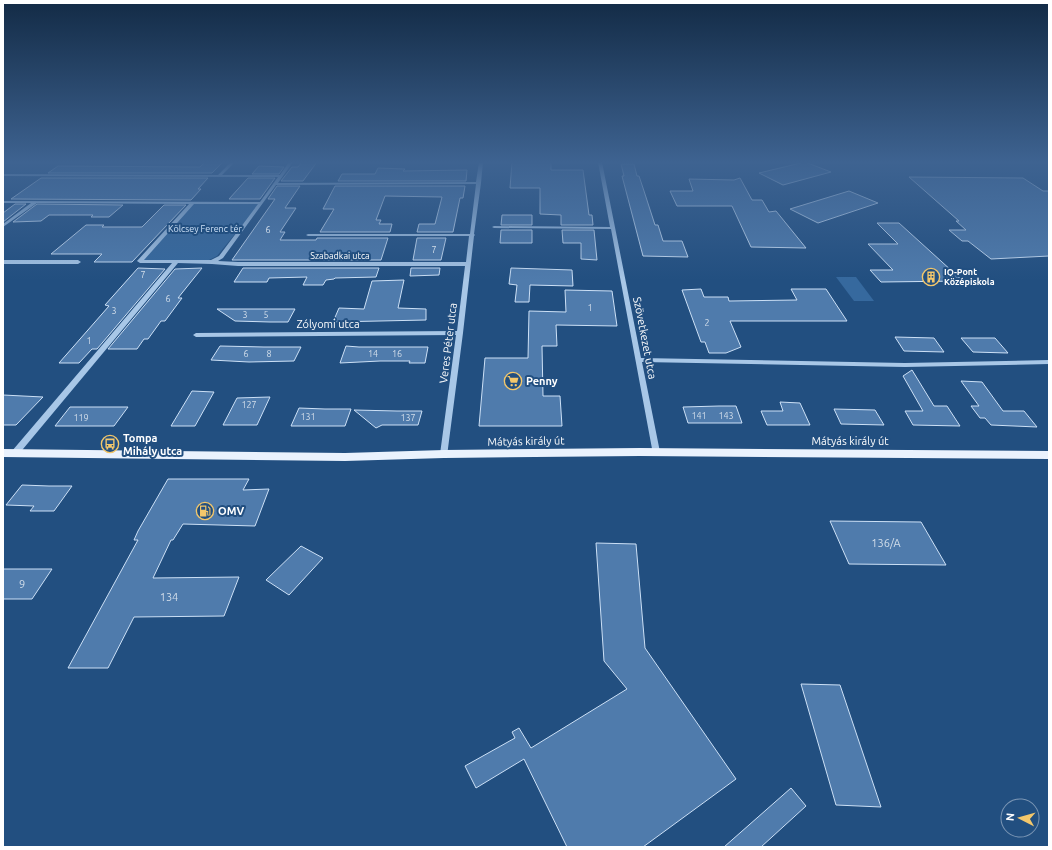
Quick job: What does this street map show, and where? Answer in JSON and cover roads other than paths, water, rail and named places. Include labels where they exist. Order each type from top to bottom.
[{"type":"main road","name":"Mátyás király út","points":[[3,453],[337,457],[444,454],[656,452],[1049,455]]},
{"type":"street","points":[[3,202],[260,203]]},
{"type":"street","points":[[3,226],[36,202]]},
{"type":"street","points":[[193,202],[140,261],[212,262],[221,256],[260,203]]},
{"type":"street","name":"Veres Péter utca","points":[[444,454],[477,202]]},
{"type":"street","name":"Szövetkezet utca","points":[[608,202],[656,452]]},
{"type":"street","points":[[494,227],[613,228]]},
{"type":"street","points":[[308,235],[473,235]]},
{"type":"street","points":[[3,262],[78,262]]},
{"type":"street","points":[[15,453],[176,262]]},
{"type":"street","name":"Szabadkai utca","points":[[212,262],[469,264]]},
{"type":"street","name":"Zólyomi utca","points":[[196,335],[460,333]]},
{"type":"street","points":[[639,360],[905,364],[1049,362]]},
{"type":"place","name":"IQ-Pont Középiskola","points":[[931,277]]},
{"type":"place","name":"Penny","points":[[513,381]]},
{"type":"place","name":"Tompa Mihály utca","points":[[110,444]]},
{"type":"place","name":"OMV","points":[[205,511]]},
{"type":"park label","name":"Kölcsey Ferenc tér","points":[[205,229]]}]
